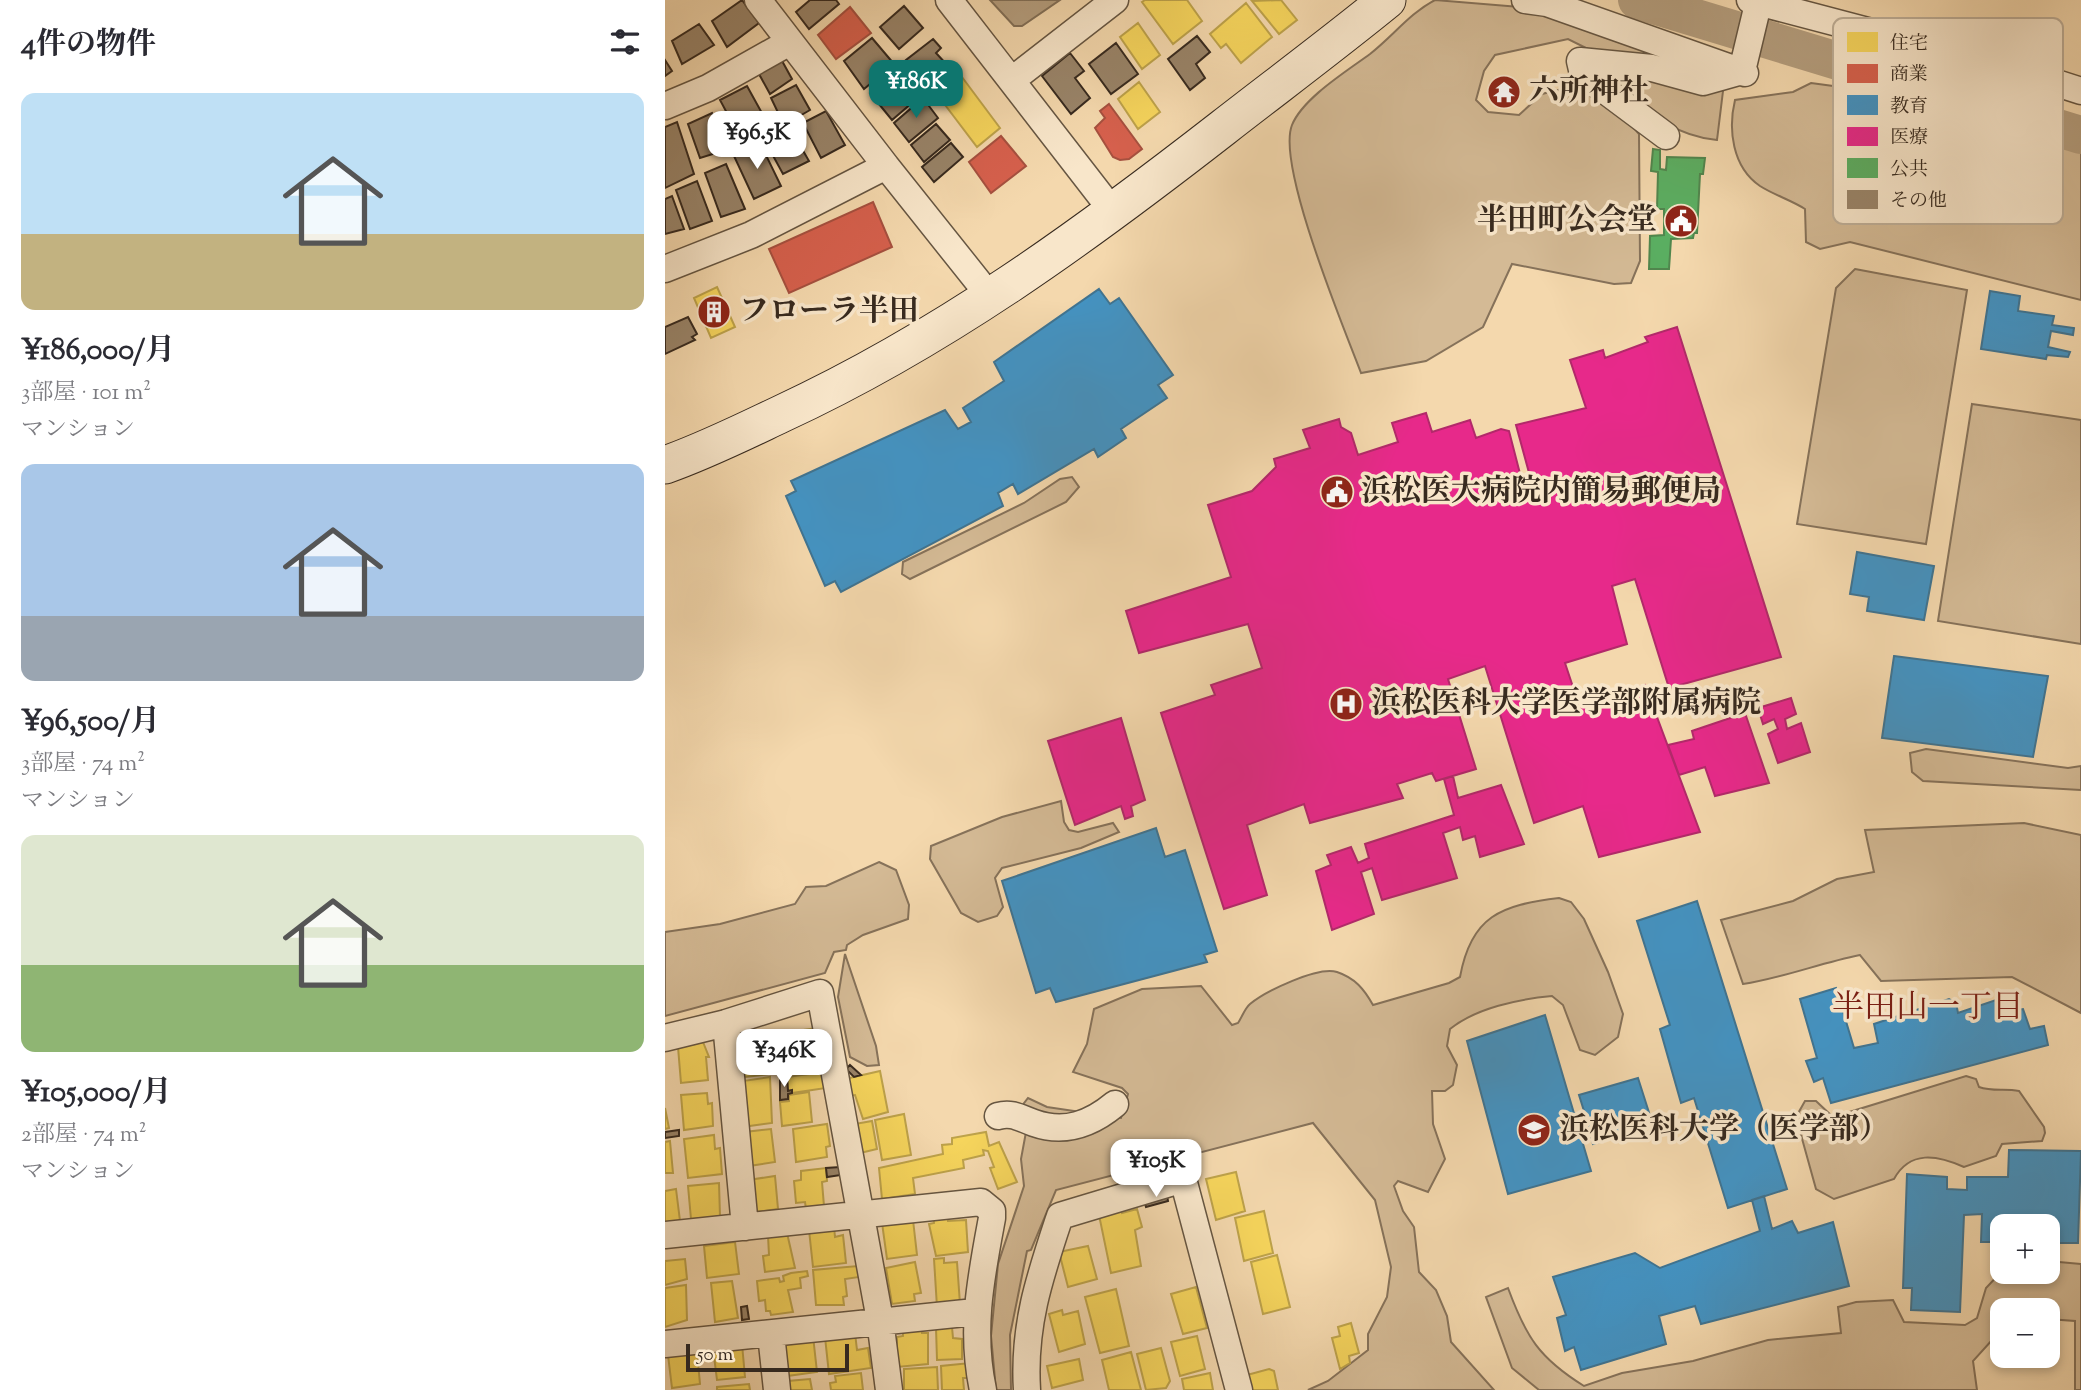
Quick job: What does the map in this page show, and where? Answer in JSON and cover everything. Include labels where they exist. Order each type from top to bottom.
[{"type":"street","points":[[758,0],[788,43],[992,299]]},
{"type":"street","points":[[949,0],[1114,213]]},
{"type":"street","points":[[1011,80],[1115,0]]},
{"type":"street","points":[[665,465],[694,455],[869,371],[992,299],[1114,213],[1387,0]]},
{"type":"street","points":[[1525,0],[1547,3],[1738,74]]},
{"type":"street","points":[[1738,74],[1756,3],[1833,23]]},
{"type":"street","points":[[665,106],[708,88],[788,43]]},
{"type":"street","points":[[1666,136],[1583,74],[1580,61],[1652,68],[1703,82],[1738,74]]},
{"type":"street","points":[[2063,85],[2081,91]]},
{"type":"street","points":[[665,269],[751,235],[886,166]]},
{"type":"street","points":[[665,1038],[726,1023],[820,993],[880,1320],[890,1390]]},
{"type":"street","points":[[726,1023],[745,1227]]},
{"type":"street","points":[[997,1116],[1010,1113],[1054,1129],[1095,1121],[1115,1104]]},
{"type":"street","points":[[1027,1390],[1025,1354],[1030,1312],[1061,1216],[1183,1179],[1239,1390]]},
{"type":"street","points":[[665,1235],[981,1202],[992,1211],[975,1312],[976,1349],[983,1390]]},
{"type":"street","points":[[665,1344],[975,1312]]},
{"type":"street","points":[[771,1334],[777,1390]]},
{"type":"shaded area","points":[[990,0],[1060,0],[1022,26],[1014,26]]},
{"type":"shaded area","points":[[1435,0],[1543,9],[1725,70],[1590,50],[1568,39],[1495,55],[1484,71],[1476,100],[1488,112],[1519,115],[1542,94],[1578,85],[1627,120],[1639,134],[1640,261],[1631,283],[1614,284],[1512,264],[1483,327],[1426,361],[1361,373],[1327,285],[1302,209],[1290,145],[1292,125],[1315,95]]},
{"type":"shaded area","points":[[1590,72],[1718,84],[1723,91],[1717,140],[1699,137],[1666,124]]},
{"type":"shaded area","points":[[1811,83],[1833,86],[1833,224],[2063,224],[2063,139],[2081,144],[2081,300],[1850,242],[1820,249],[1806,242],[1805,209],[1765,189],[1751,178],[1738,158],[1732,135],[1735,100],[1793,92]]},
{"type":"shaded area","points":[[1855,269],[1967,290],[1926,544],[1797,524],[1836,288]]},
{"type":"shaded area","points":[[1972,404],[2081,420],[2081,644],[1938,621]]},
{"type":"shaded area","points":[[1072,477],[1079,487],[1066,502],[910,579],[902,574],[903,562],[1024,503],[1060,479]]},
{"type":"shaded area","points":[[1926,749],[2068,768],[2081,766],[2081,790],[1923,781],[1912,772],[1910,753]]},
{"type":"shaded area","points":[[1061,801],[1064,822],[1069,830],[1078,832],[1113,823],[1119,832],[1081,848],[1002,868],[995,878],[1003,907],[997,916],[978,922],[961,913],[930,859],[931,846],[1002,817]]},
{"type":"shaded area","points":[[2024,823],[2081,835],[2081,1013],[2012,977],[1881,981],[1860,955],[1743,984],[1721,920],[1793,901],[1837,879],[1874,872],[1865,830]]},
{"type":"shaded area","points":[[879,862],[896,870],[909,905],[908,919],[863,935],[847,945],[846,950],[834,952],[825,973],[665,1016],[665,932],[720,924],[795,904],[806,887],[826,886]]},
{"type":"shaded area","points":[[1559,898],[1571,902],[1584,919],[1608,972],[1623,1014],[1618,1037],[1595,1055],[1580,1050],[1563,1005],[1552,996],[1498,1006],[1460,1022],[1450,1029],[1447,1046],[1457,1065],[1453,1085],[1445,1091],[1432,1091],[1433,1124],[1445,1159],[1428,1192],[1398,1181],[1394,1186],[1403,1211],[1414,1227],[1419,1272],[1436,1290],[1447,1316],[1451,1342],[1494,1390],[1308,1390],[1328,1381],[1368,1350],[1368,1334],[1387,1297],[1391,1267],[1375,1200],[1313,1123],[1056,1190],[1031,1250],[1027,1251],[1010,1335],[1011,1390],[996,1390],[991,1336],[998,1264],[1024,1186],[1021,1159],[1026,1132],[1018,1111],[1028,1098],[1047,1107],[1121,1118],[1128,1094],[1122,1088],[1073,1072],[1087,1044],[1094,1009],[1142,989],[1201,986],[1232,1025],[1238,1023],[1250,1004],[1268,993],[1305,976],[1328,971],[1343,974],[1354,981],[1373,1005],[1449,983],[1460,977],[1472,940],[1492,917],[1521,905]]},
{"type":"shaded area","points":[[845,954],[876,1046],[879,1065],[867,1066],[850,1057],[838,997]]},
{"type":"shaded area","points":[[1966,1076],[1976,1079],[1979,1087],[2019,1091],[2044,1127],[2042,1141],[2002,1144],[1996,1156],[1964,1167],[1934,1158],[1916,1159],[1900,1170],[1894,1179],[1834,1199],[1816,1189],[1796,1117],[1805,1101],[1816,1101],[1833,1117]]},
{"type":"shaded area","points":[[2060,1262],[2081,1264],[2081,1390],[2075,1390],[2075,1321],[2060,1320],[2060,1298],[1990,1298],[1990,1342],[1973,1361],[1977,1390],[1539,1390],[1512,1368],[1486,1297],[1508,1288],[1521,1320],[1536,1345],[1556,1366],[1584,1386],[1622,1373],[1693,1361],[1768,1340],[1841,1333],[1838,1307],[1856,1302],[1893,1300],[1904,1322],[1965,1325],[1977,1318],[1986,1288],[1990,1284],[2060,1284]]},
{"type":"building: 住宅","points":[[1187,0],[1202,21],[1173,44],[1142,2]]},
{"type":"building: 住宅","points":[[1281,0],[1297,20],[1279,34],[1252,1]]},
{"type":"building: 住宅","points":[[1246,3],[1272,37],[1241,63],[1226,44],[1221,48],[1210,34]]},
{"type":"building: 住宅","points":[[1138,23],[1160,55],[1142,69],[1120,37]]},
{"type":"building: 住宅","points":[[956,69],[1000,128],[977,147],[933,89]]},
{"type":"building: 住宅","points":[[1139,82],[1160,112],[1138,129],[1118,99]]},
{"type":"building: 住宅","name":"フローラ半田","points":[[717,287],[735,327],[711,338],[694,298]]},
{"type":"building: 住宅","points":[[811,1029],[814,1049],[805,1051],[805,1072],[779,1076],[775,1034]]},
{"type":"building: 住宅","points":[[766,1041],[769,1074],[738,1078],[735,1045]]},
{"type":"building: 住宅","points":[[703,1042],[709,1057],[706,1057],[708,1080],[681,1083],[678,1047]]},
{"type":"building: 住宅","points":[[880,1071],[888,1112],[863,1119],[855,1095],[848,1096],[845,1079]]},
{"type":"building: 住宅","points":[[824,1072],[826,1088],[792,1093],[792,1090],[788,1091],[787,1077]]},
{"type":"building: 住宅","points":[[770,1077],[772,1123],[742,1127],[743,1081]]},
{"type":"building: 住宅","points":[[809,1092],[812,1122],[782,1126],[780,1102],[789,1101],[789,1095]]},
{"type":"building: 住宅","points":[[707,1093],[708,1104],[712,1103],[713,1126],[684,1130],[681,1095]]},
{"type":"building: 住宅","points":[[665,1108],[669,1128],[665,1129]]},
{"type":"building: 住宅","points":[[904,1114],[911,1155],[882,1160],[875,1120]]},
{"type":"building: 住宅","points":[[872,1121],[877,1149],[860,1153],[855,1124]]},
{"type":"building: 住宅","points":[[827,1124],[830,1146],[826,1147],[827,1157],[796,1162],[793,1129]]},
{"type":"building: 住宅","points":[[771,1129],[775,1162],[749,1166],[745,1132]]},
{"type":"building: 住宅","points":[[986,1132],[989,1146],[999,1142],[1017,1182],[998,1189],[990,1168],[994,1167],[988,1151],[983,1150],[984,1155],[963,1160],[964,1168],[913,1178],[915,1194],[882,1199],[879,1168],[943,1154],[942,1145],[952,1144],[952,1138]]},
{"type":"building: 住宅","points":[[714,1135],[715,1149],[720,1148],[722,1174],[688,1178],[684,1139]]},
{"type":"building: 住宅","points":[[670,1141],[673,1173],[665,1173],[665,1142]]},
{"type":"building: 住宅","points":[[826,1168],[827,1181],[822,1182],[824,1206],[806,1209],[805,1202],[796,1203],[794,1181],[801,1180],[801,1171]]},
{"type":"building: 住宅","points":[[1236,1172],[1245,1211],[1216,1220],[1206,1179]]},
{"type":"building: 住宅","points":[[775,1176],[778,1209],[756,1212],[748,1180]]},
{"type":"building: 住宅","points":[[719,1183],[720,1217],[691,1219],[688,1186]]},
{"type":"building: 住宅","points":[[676,1189],[680,1221],[665,1223],[665,1191]]},
{"type":"building: 住宅","points":[[1121,1209],[1122,1213],[1137,1209],[1142,1227],[1135,1230],[1141,1266],[1111,1273],[1099,1215]]},
{"type":"building: 住宅","points":[[947,1211],[948,1221],[966,1220],[968,1252],[936,1256],[929,1224],[934,1223],[933,1212]]},
{"type":"building: 住宅","points":[[1264,1211],[1273,1253],[1244,1261],[1235,1218]]},
{"type":"building: 住宅","points":[[913,1220],[917,1255],[887,1259],[882,1223]]},
{"type":"building: 住宅","points":[[834,1227],[835,1237],[843,1235],[846,1263],[813,1267],[809,1230]]},
{"type":"building: 住宅","points":[[787,1233],[795,1268],[765,1272],[763,1256],[769,1255],[768,1236]]},
{"type":"building: 住宅","points":[[735,1242],[739,1274],[707,1278],[704,1246]]},
{"type":"building: 住宅","points":[[1088,1246],[1097,1279],[1068,1287],[1059,1252]]},
{"type":"building: 住宅","points":[[1277,1255],[1290,1307],[1263,1314],[1251,1262]]},
{"type":"building: 住宅","points":[[944,1258],[944,1263],[957,1262],[960,1304],[937,1307],[934,1259]]},
{"type":"building: 住宅","points":[[685,1259],[687,1279],[665,1285],[665,1261]]},
{"type":"building: 住宅","points":[[915,1262],[921,1293],[914,1294],[915,1301],[892,1304],[886,1268]]},
{"type":"building: 住宅","points":[[858,1266],[859,1277],[845,1279],[847,1296],[843,1297],[844,1305],[816,1305],[813,1270]]},
{"type":"building: 住宅","points":[[807,1271],[808,1276],[800,1278],[801,1288],[788,1290],[793,1312],[771,1315],[770,1311],[766,1311],[765,1300],[759,1301],[757,1281],[779,1278],[780,1282],[784,1281],[783,1276]]},
{"type":"building: 住宅","points":[[732,1281],[738,1318],[715,1322],[711,1283]]},
{"type":"building: 住宅","points":[[686,1285],[687,1320],[665,1327],[665,1288]]},
{"type":"building: 住宅","points":[[1196,1287],[1207,1328],[1183,1334],[1171,1294]]},
{"type":"building: 住宅","points":[[1116,1289],[1129,1346],[1100,1353],[1085,1297]]},
{"type":"building: 住宅","points":[[1062,1310],[1063,1315],[1078,1311],[1085,1344],[1059,1352],[1049,1314]]},
{"type":"building: 住宅","points":[[1351,1323],[1359,1353],[1349,1356],[1350,1363],[1340,1369],[1332,1338],[1340,1336],[1338,1327]]},
{"type":"building: 住宅","points":[[922,1327],[922,1333],[928,1333],[928,1364],[897,1367],[897,1337],[903,1336],[903,1329]]},
{"type":"building: 住宅","points":[[952,1327],[953,1338],[962,1339],[962,1359],[937,1360],[936,1328]]},
{"type":"building: 住宅","points":[[855,1333],[857,1350],[868,1348],[871,1368],[829,1374],[825,1337]]},
{"type":"building: 住宅","points":[[813,1336],[817,1372],[787,1376],[783,1339]]},
{"type":"building: 住宅","points":[[1197,1336],[1205,1369],[1180,1376],[1171,1342]]},
{"type":"building: 住宅","points":[[742,1344],[745,1377],[717,1380],[713,1348]]},
{"type":"building: 住宅","points":[[1161,1348],[1170,1381],[1166,1388],[1146,1390],[1137,1354]]},
{"type":"building: 住宅","points":[[697,1352],[700,1384],[672,1388],[668,1355]]},
{"type":"building: 住宅","points":[[1131,1352],[1141,1390],[1109,1390],[1102,1360]]},
{"type":"building: 住宅","points":[[1079,1359],[1083,1380],[1052,1388],[1047,1366]]},
{"type":"building: 住宅","points":[[970,1363],[971,1378],[963,1378],[964,1390],[942,1390],[941,1366]]},
{"type":"building: 住宅","points":[[937,1367],[938,1390],[904,1390],[904,1369]]},
{"type":"building: 住宅","points":[[1269,1369],[1274,1371],[1278,1390],[1251,1390],[1247,1375]]},
{"type":"building: 住宅","points":[[861,1373],[863,1390],[831,1390],[830,1383],[836,1382],[835,1376]]},
{"type":"building: 住宅","points":[[1210,1373],[1213,1390],[1184,1390],[1182,1379]]},
{"type":"building: 住宅","points":[[810,1379],[812,1390],[789,1390],[788,1381]]},
{"type":"building: 住宅","points":[[749,1384],[750,1390],[717,1390],[717,1387]]},
{"type":"building: 商業","points":[[850,7],[871,33],[836,59],[818,35]]},
{"type":"building: 商業","points":[[1109,104],[1142,149],[1129,159],[1120,160],[1113,157],[1095,128],[1105,118],[1100,111]]},
{"type":"building: 商業","points":[[1001,136],[1026,166],[991,193],[969,162]]},
{"type":"building: 商業","points":[[873,202],[892,247],[789,293],[769,249]]},
{"type":"building: 教育","points":[[1099,289],[1110,304],[1119,298],[1173,375],[1158,385],[1167,398],[1121,429],[1126,438],[1098,457],[1094,449],[1018,494],[1013,484],[998,493],[1003,506],[841,592],[835,581],[825,586],[786,496],[796,491],[791,481],[945,410],[958,429],[971,422],[963,408],[1004,381],[994,362]]},
{"type":"building: 教育","points":[[1990,291],[2020,296],[2018,311],[2054,316],[2052,325],[2074,328],[2073,335],[2051,331],[2048,347],[2070,352],[2068,357],[2047,355],[2046,359],[1981,349]]},
{"type":"building: 教育","points":[[1857,552],[1934,566],[1924,620],[1867,611],[1869,597],[1850,594]]},
{"type":"building: 教育","points":[[1894,656],[2048,676],[2033,757],[1882,738]]},
{"type":"building: 教育","points":[[1156,828],[1165,857],[1185,850],[1217,951],[1204,955],[1207,962],[1056,1002],[1050,988],[1036,993],[1002,881]]},
{"type":"building: 教育","points":[[1697,901],[1787,1189],[1728,1208],[1694,1098],[1681,1103],[1660,1029],[1670,1025],[1637,921]]},
{"type":"building: 教育","points":[[1836,988],[1854,1048],[1878,1043],[1874,1024],[1949,999],[1956,1003],[1958,1013],[1999,999],[2003,1012],[2023,1009],[2030,1029],[2044,1026],[2048,1045],[1831,1103],[1823,1078],[1814,1082],[1806,1061],[1817,1058],[1800,999]]},
{"type":"building: 教育","points":[[1545,1015],[1591,1171],[1508,1194],[1467,1041]]},
{"type":"building: 教育","points":[[1638,1078],[1653,1125],[1593,1144],[1586,1123],[1578,1126],[1574,1114],[1584,1111],[1579,1095]]},
{"type":"building: 教育","points":[[2009,1150],[2081,1151],[2078,1243],[2060,1243],[2060,1214],[1990,1214],[1990,1242],[1981,1242],[1982,1214],[1964,1215],[1960,1312],[1911,1310],[1912,1288],[1903,1288],[1907,1174],[1947,1177],[1947,1189],[1967,1190],[1967,1177],[2008,1177]]},
{"type":"building: 教育","points":[[1764,1196],[1772,1229],[1792,1221],[1798,1233],[1833,1222],[1849,1286],[1701,1324],[1695,1306],[1659,1316],[1666,1344],[1581,1370],[1574,1347],[1565,1351],[1557,1318],[1566,1315],[1553,1277],[1635,1253],[1660,1268],[1760,1231],[1752,1200]]},
{"type":"building: 医療","points":[[1677,327],[1781,657],[1669,688],[1635,579],[1612,586],[1627,644],[1565,663],[1579,705],[1645,685],[1700,832],[1599,857],[1583,806],[1534,823],[1485,666],[1448,679],[1476,769],[1436,781],[1432,773],[1397,784],[1403,798],[1310,823],[1304,804],[1247,825],[1267,895],[1224,909],[1161,713],[1215,695],[1211,685],[1262,668],[1248,624],[1139,653],[1126,611],[1231,577],[1208,505],[1252,491],[1276,467],[1274,459],[1310,448],[1303,430],[1339,419],[1341,427],[1351,433],[1358,455],[1398,442],[1392,423],[1426,413],[1432,432],[1470,420],[1476,438],[1501,429],[1509,431],[1525,493],[1534,491],[1516,425],[1586,408],[1570,360],[1603,350],[1605,358],[1648,342],[1645,337]]},
{"type":"building: 医療","points":[[1791,698],[1796,714],[1785,719],[1787,729],[1801,723],[1810,752],[1778,763],[1768,734],[1778,729],[1774,719],[1763,724],[1758,708]]},
{"type":"building: 医療","points":[[1745,713],[1769,783],[1715,796],[1705,767],[1679,775],[1668,745],[1694,739],[1692,731]]},
{"type":"building: 医療","points":[[1121,718],[1145,800],[1131,806],[1133,816],[1125,819],[1121,806],[1075,825],[1048,741]]},
{"type":"building: 医療","points":[[1453,776],[1458,798],[1501,785],[1524,844],[1480,857],[1475,836],[1463,840],[1460,827],[1443,833],[1457,878],[1382,900],[1372,868],[1361,872],[1374,914],[1332,930],[1316,871],[1331,865],[1327,855],[1351,847],[1358,863],[1369,858],[1365,844],[1454,815],[1444,779]]},
{"type":"building: 公共","name":"半田町公会堂","points":[[1653,149],[1660,150],[1660,169],[1666,170],[1667,157],[1705,158],[1703,174],[1700,174],[1697,233],[1694,233],[1693,238],[1671,239],[1669,269],[1649,269],[1650,236],[1664,235],[1664,209],[1657,209],[1658,172],[1651,171]]},
{"type":"building: その他","points":[[742,0],[759,23],[727,47],[712,21]]},
{"type":"building: その他","points":[[810,0],[836,0],[839,4],[809,29],[796,12]]},
{"type":"building: その他","points":[[904,6],[923,28],[899,49],[880,27]]},
{"type":"building: その他","points":[[699,24],[714,45],[682,64],[672,41]]},
{"type":"building: その他","points":[[1197,36],[1210,52],[1196,64],[1205,78],[1190,90],[1168,59]]},
{"type":"building: その他","points":[[872,38],[894,64],[864,89],[844,61]]},
{"type":"building: その他","points":[[933,39],[941,48],[936,53],[948,66],[925,86],[906,60]]},
{"type":"building: その他","points":[[1116,43],[1138,74],[1111,94],[1089,64]]},
{"type":"building: その他","points":[[1070,53],[1084,71],[1075,78],[1090,98],[1071,114],[1042,76]]},
{"type":"building: その他","points":[[781,59],[792,79],[770,94],[759,74]]},
{"type":"building: その他","points":[[665,60],[672,71],[665,76]]},
{"type":"building: その他","points":[[896,69],[919,97],[892,120],[870,93]]},
{"type":"building: その他","points":[[796,85],[810,110],[784,125],[771,98]]},
{"type":"building: その他","points":[[747,86],[763,115],[736,130],[720,100]]},
{"type":"building: その他","points":[[923,98],[938,118],[909,142],[894,123]]},
{"type":"building: その他","points":[[826,111],[845,145],[821,158],[803,123]]},
{"type":"building: その他","points":[[712,113],[729,149],[700,158],[688,124]]},
{"type":"building: その他","points":[[677,122],[694,174],[665,188],[665,127]]},
{"type":"building: その他","points":[[936,124],[950,140],[924,162],[911,145]]},
{"type":"building: その他","points":[[790,128],[809,161],[783,174],[765,141]]},
{"type":"building: その他","points":[[760,143],[781,186],[754,199],[734,156]]},
{"type":"building: その他","points":[[951,143],[963,157],[934,182],[922,167]]},
{"type":"building: その他","points":[[726,164],[745,209],[721,217],[705,173]]},
{"type":"building: その他","points":[[697,181],[712,221],[690,229],[676,190]]},
{"type":"building: その他","points":[[672,196],[684,229],[665,234],[665,199]]},
{"type":"building: その他","points":[[688,317],[697,334],[692,337],[695,340],[665,354],[665,327]]},
{"type":"building: その他","points":[[850,1065],[861,1075],[854,1077],[846,1069]]},
{"type":"building: その他","points":[[787,1077],[788,1091],[792,1090],[792,1093],[788,1094],[788,1099],[780,1100],[780,1078]]},
{"type":"building: その他","points":[[679,1130],[679,1136],[665,1138],[665,1132]]},
{"type":"building: その他","points":[[840,1167],[841,1175],[827,1177],[826,1168]]},
{"type":"building: その他","points":[[1166,1190],[1168,1201],[1146,1207],[1143,1197]]},
{"type":"building: その他","points":[[747,1306],[749,1319],[742,1320],[741,1307]]},
{"type":"waterway","points":[[1637,0],[1833,60]]},
{"type":"waterway","points":[[2063,130],[2081,135]]},
{"type":"place","name":"六所神社","points":[[1504,92]]},
{"type":"place","name":"半田町公会堂","points":[[1681,221]]},
{"type":"place","name":"フローラ半田","points":[[714,312]]},
{"type":"place","name":"浜松医大病院内簡易郵便局","points":[[1337,492]]},
{"type":"place","name":"浜松医科大学医学部附属病院","points":[[1346,704]]},
{"type":"place","name":"浜松医科大学（医学部）","points":[[1534,1130]]},
{"type":"district","name":"半田山一丁目","points":[[1928,1009]]}]
